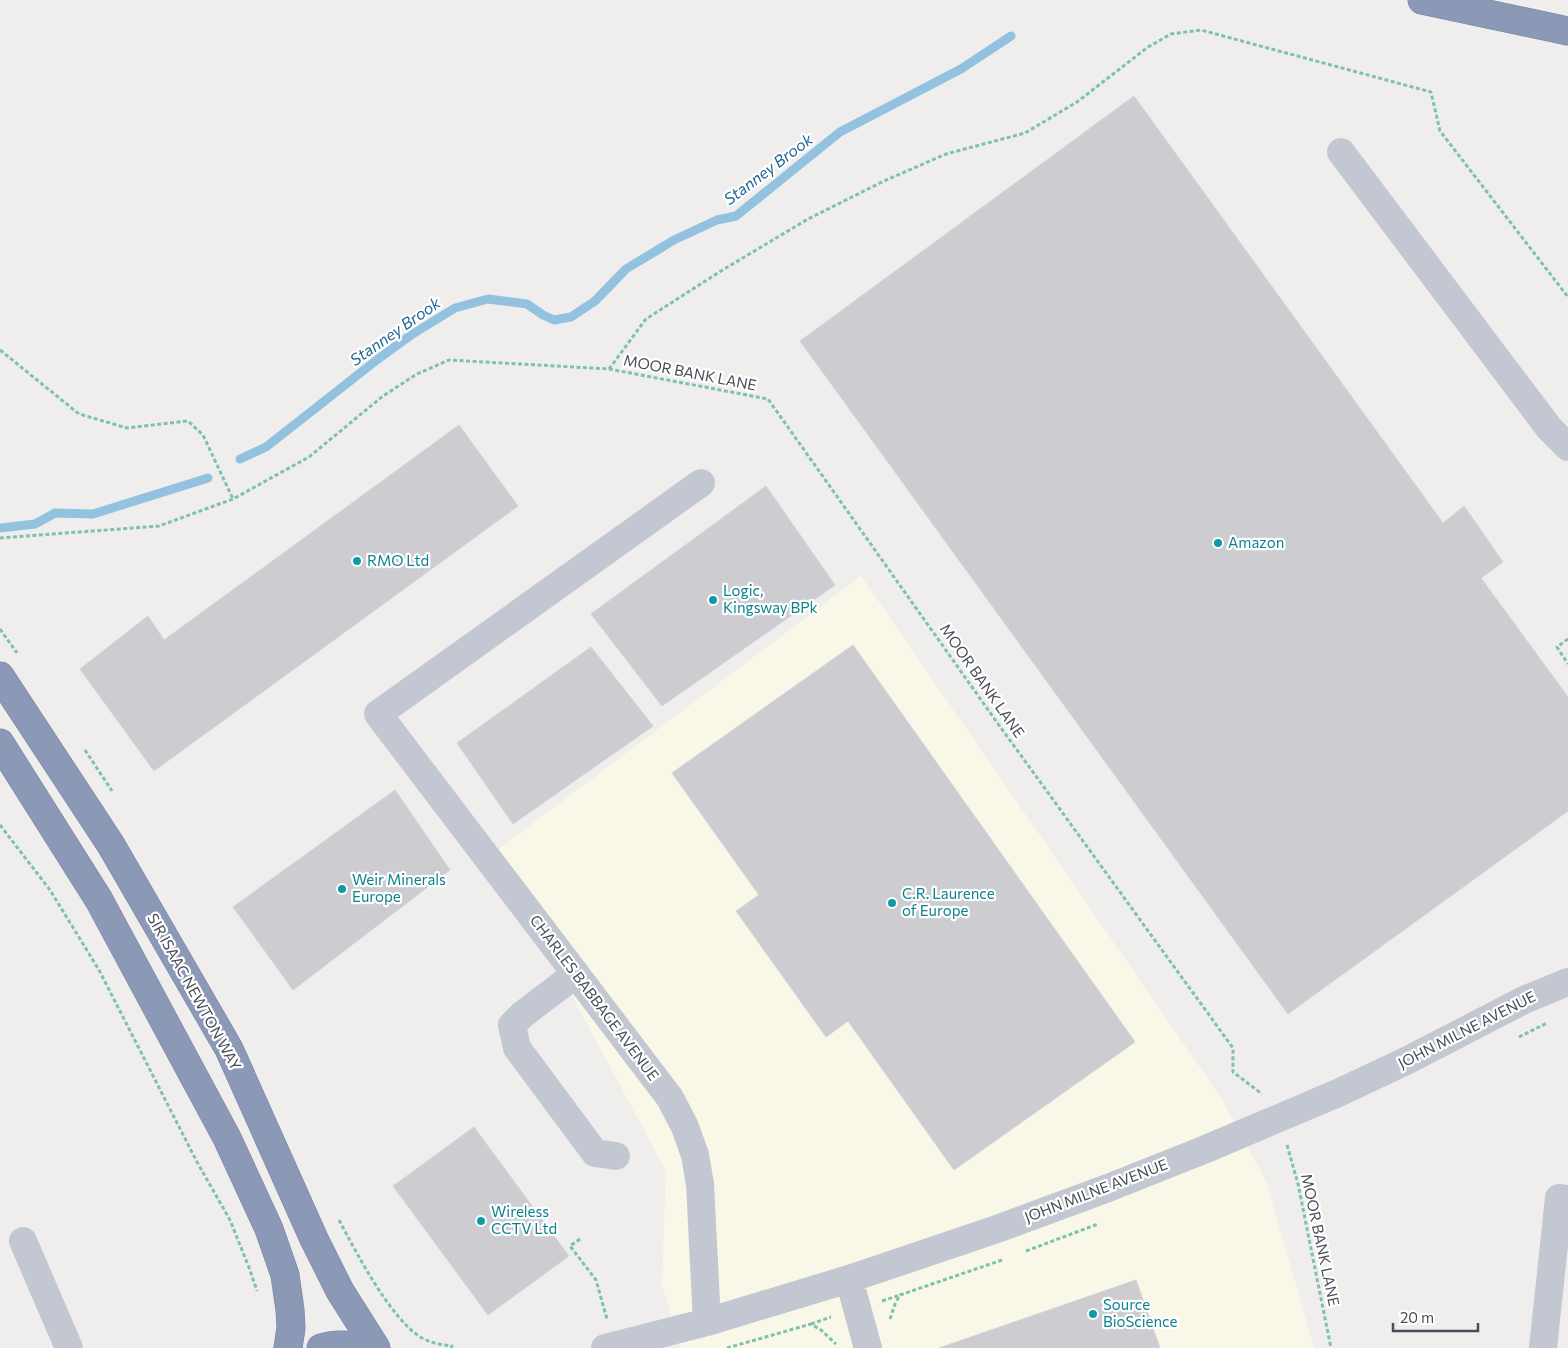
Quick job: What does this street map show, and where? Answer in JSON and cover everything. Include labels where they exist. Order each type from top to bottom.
[{"type":"highway","points":[[1422,0],[1568,31]]},
{"type":"highway","points":[[1477,0],[1568,27]]},
{"type":"highway","name":"SIR ISAAC NEWTON WAY","points":[[0,676],[111,845],[229,1049],[314,1239],[340,1291],[376,1348]]},
{"type":"highway","points":[[0,743],[98,900],[227,1138],[269,1229],[285,1276],[291,1328],[288,1348]]},
{"type":"highway","points":[[321,1348],[330,1345],[348,1344],[365,1348]]},
{"type":"street","points":[[1342,152],[1550,428],[1568,447]]},
{"type":"street","name":"CHARLES BABBAGE AVENUE","points":[[701,482],[378,714],[670,1098],[685,1127],[695,1155],[700,1184],[708,1322]]},
{"type":"street","points":[[576,974],[522,1015],[512,1025],[514,1036],[517,1048],[595,1153],[616,1156]]},
{"type":"street","name":"JOHN MILNE AVENUE","points":[[605,1348],[708,1322],[849,1279],[997,1229],[1108,1188],[1338,1093],[1406,1061],[1526,999],[1568,982]]},
{"type":"street","points":[[1544,1348],[1559,1198],[1568,1199]]},
{"type":"street","points":[[23,1241],[69,1348]]},
{"type":"street","points":[[849,1279],[868,1348]]},
{"type":"path","points":[[0,538],[159,526],[233,499],[309,457],[383,396],[418,374],[449,360],[609,369],[646,319],[808,219],[884,181],[946,154],[1025,133],[1077,102],[1148,47],[1171,34],[1200,30],[1431,92],[1440,131],[1568,297]]},
{"type":"path","points":[[0,350],[79,414],[127,428],[188,421],[203,435],[233,499]]},
{"type":"path","name":"MOOR BANK LANE","points":[[609,369],[768,399],[996,721],[1232,1048],[1232,1072],[1263,1095]]},
{"type":"path","points":[[1568,639],[1556,647],[1568,664]]},
{"type":"path","points":[[0,825],[50,890],[99,970],[197,1162],[230,1220],[258,1296]]},
{"type":"path","name":"MOOR BANK LANE","points":[[1287,1142],[1298,1184],[1331,1348]]},
{"type":"path","points":[[1279,1151],[1288,1147]]},
{"type":"path","points":[[1023,1252],[1101,1223]]},
{"type":"path","points":[[580,1239],[570,1246],[596,1280],[607,1320]]},
{"type":"path","points":[[889,1320],[900,1295],[1006,1258]]},
{"type":"path","points":[[366,1269],[399,1316],[415,1333],[436,1344],[452,1346],[452,1348]]},
{"type":"path","points":[[727,1348],[811,1324],[830,1337],[840,1348]]},
{"type":"shaded area","points":[[861,576],[1221,1098],[1266,1181],[1314,1348],[681,1348],[662,1285],[666,1171],[495,852]]},
{"type":"building","name":"Amazon","points":[[1134,96],[1443,523],[1464,506],[1503,562],[1481,578],[1568,697],[1568,811],[1288,1014],[800,341]]},
{"type":"building","name":"RMO Ltd","points":[[459,425],[518,506],[154,771],[80,669],[148,616],[164,640]]},
{"type":"building","name":"Logic, Kingsway BPk","points":[[766,486],[835,585],[662,706],[591,614]]},
{"type":"building","name":"C.R. Laurence of Europe","points":[[853,645],[1135,1042],[954,1170],[848,1021],[826,1037],[736,911],[759,895],[672,773]]},
{"type":"building","points":[[591,647],[653,726],[513,824],[457,743]]},
{"type":"building","name":"Weir Minerals Europe","points":[[395,790],[450,870],[293,990],[233,907]]},
{"type":"building","name":"Wireless CCTV Ltd","points":[[474,1127],[569,1256],[488,1315],[393,1186]]},
{"type":"building","name":"Source BioScience","points":[[1136,1280],[1160,1348],[939,1348]]},
{"type":"waterway","name":"Stanney Brook","points":[[240,459],[266,447],[378,359],[411,335],[455,308],[488,299],[527,304],[554,320],[571,317],[595,301],[626,269],[674,240],[717,220],[736,216],[840,132],[961,69],[1011,36]]},
{"type":"waterway","name":"Stanney Brook","points":[[0,528],[35,524],[55,513],[93,514],[208,478]]},
{"type":"place","name":"Amazon","points":[[1218,543]]},
{"type":"place","name":"RMO Ltd","points":[[357,561]]},
{"type":"place","name":"Logic, Kingsway BPk","points":[[713,600]]},
{"type":"place","name":"Weir Minerals Europe","points":[[342,889]]},
{"type":"place","name":"C.R. Laurence of Europe","points":[[892,903]]},
{"type":"place","name":"Wireless CCTV Ltd","points":[[481,1221]]},
{"type":"place","name":"Source BioScience","points":[[1093,1314]]}]
